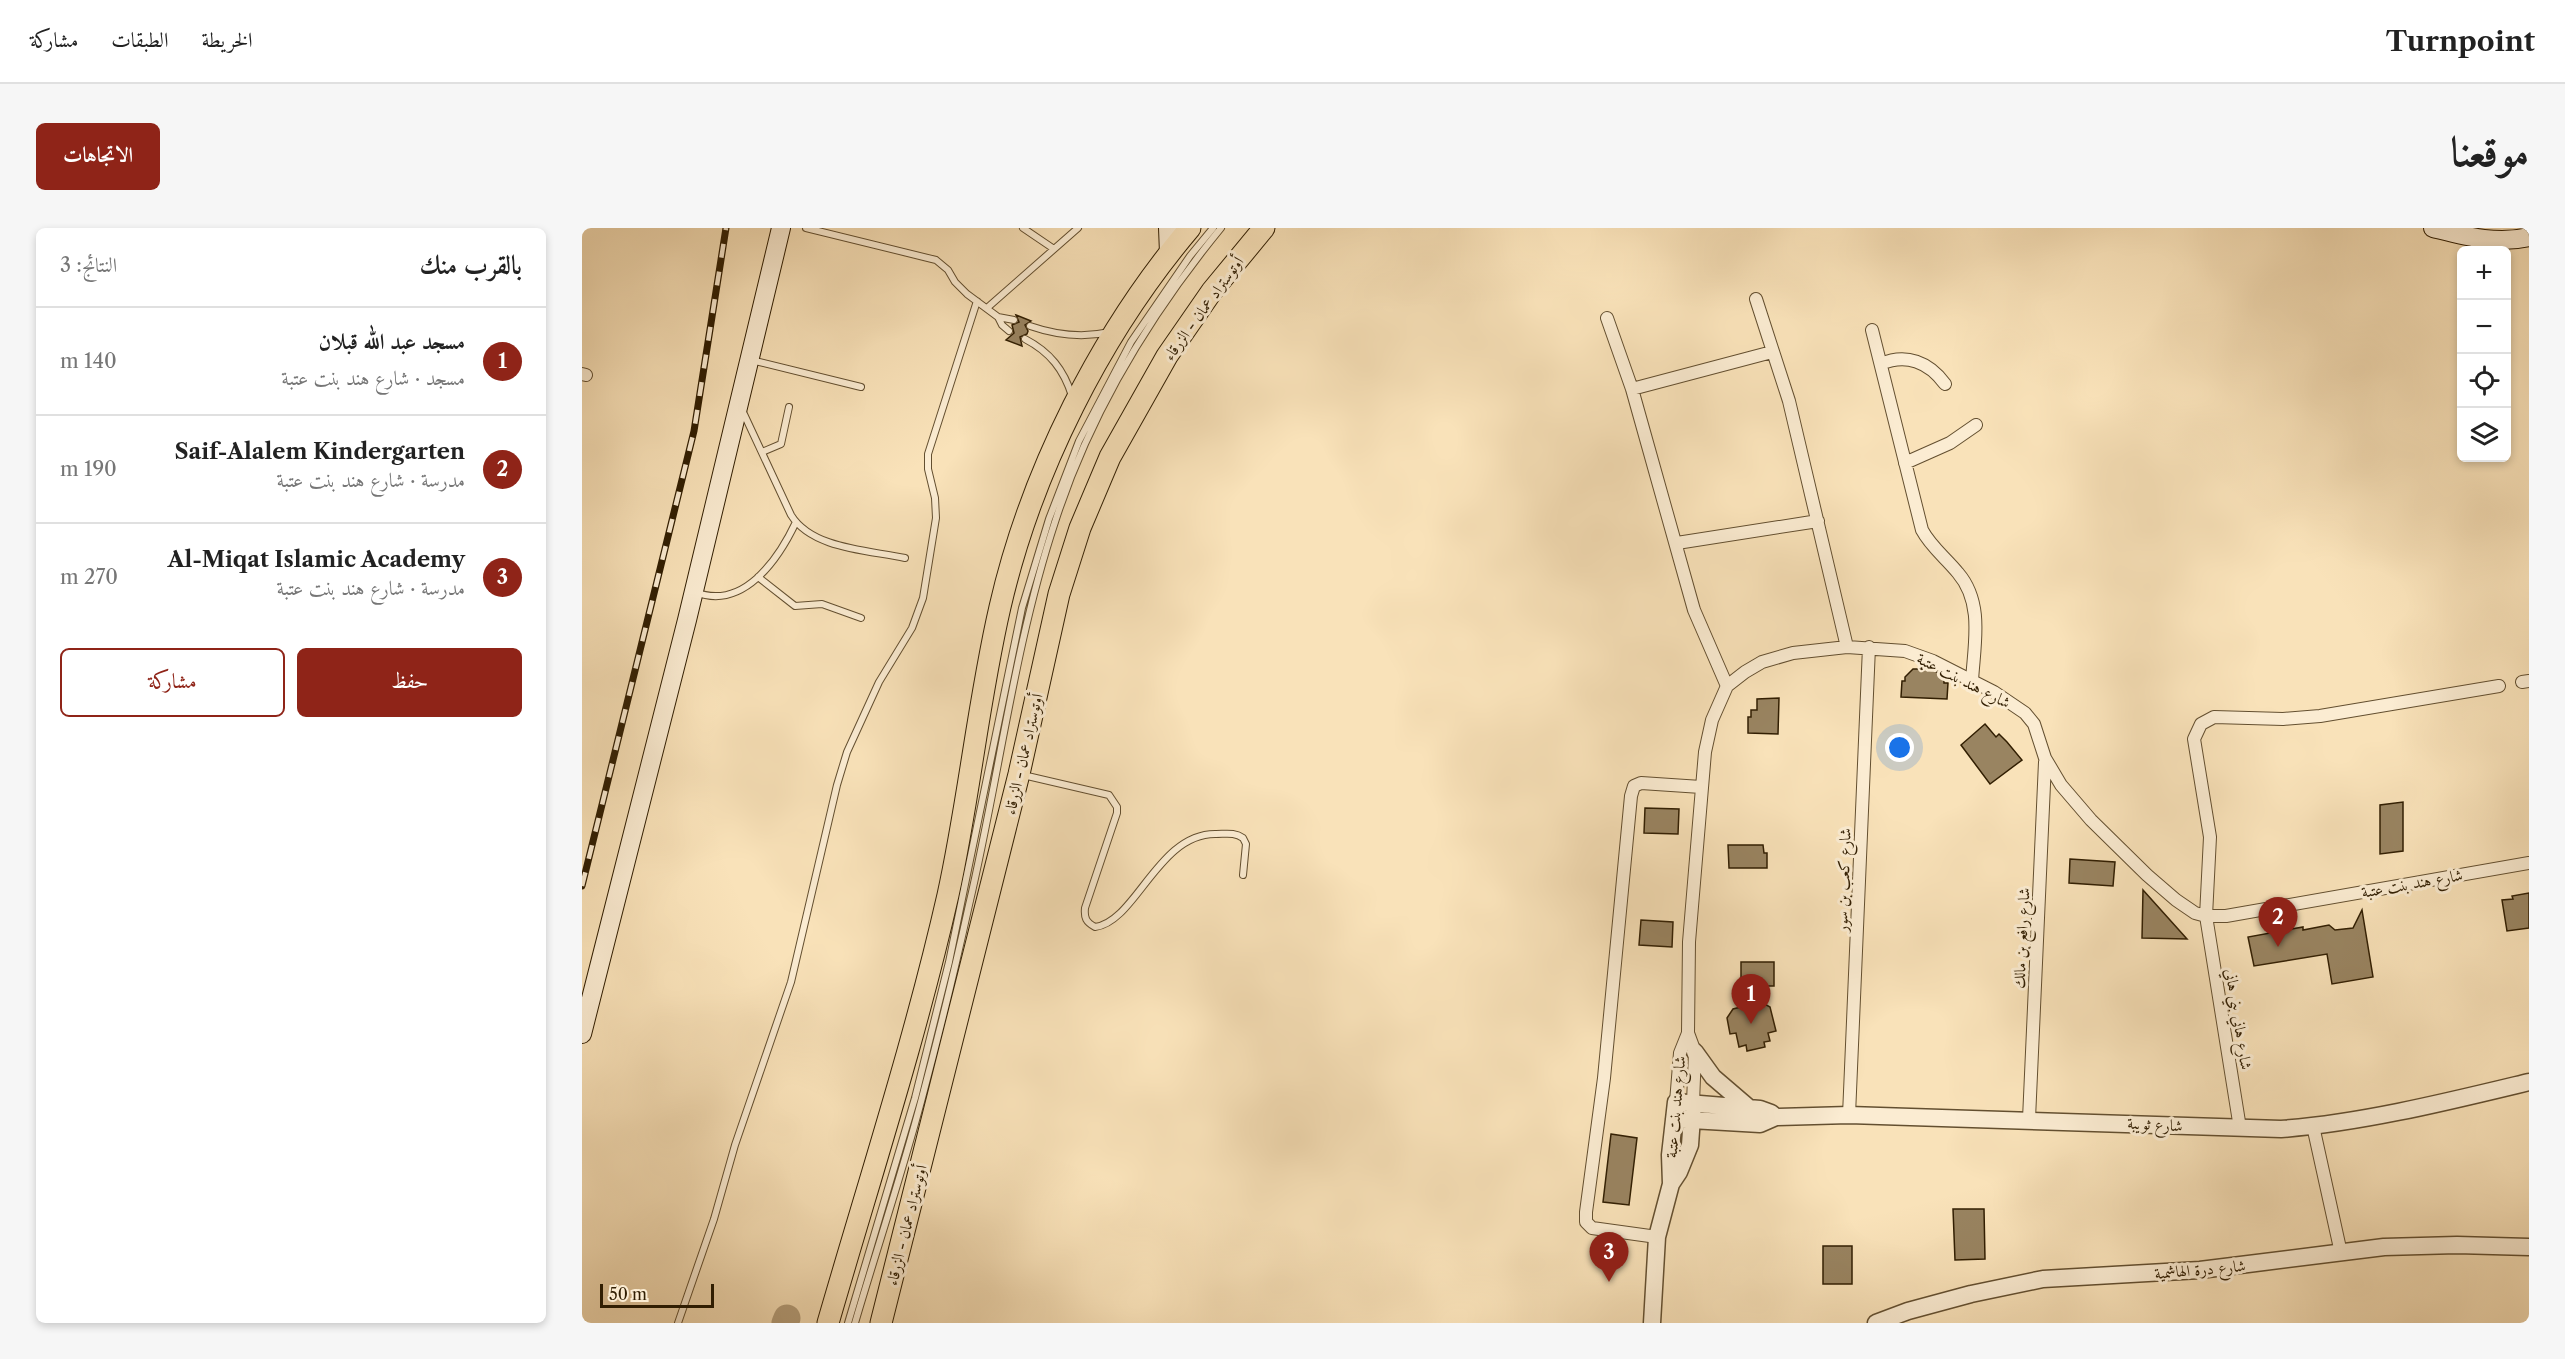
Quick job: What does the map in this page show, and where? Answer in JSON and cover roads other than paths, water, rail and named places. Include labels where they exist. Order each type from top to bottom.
[{"type":"highway","points":[[828,1323],[897,1095],[949,892],[991,652],[1006,583],[1028,516],[1074,408],[1116,330],[1169,253],[1190,228]]},
{"type":"highway","name":"أوتوستراد عمان - الزرقاء","points":[[881,1323],[1019,774],[1059,594],[1080,528],[1098,483],[1128,423],[1178,340],[1212,291],[1264,228]]},
{"type":"main road","points":[[582,1034],[694,592],[781,228]]},
{"type":"main road","points":[[1168,228],[1169,253]]},
{"type":"main road","points":[[2433,228],[2486,240],[2512,240],[2529,237]]},
{"type":"main road","points":[[2504,228],[2529,230]]},
{"type":"street","points":[[1756,299],[1789,401],[1847,647]]},
{"type":"street","points":[[1607,318],[1632,389],[1694,610],[1727,686]]},
{"type":"street","points":[[1872,330],[1922,530],[1931,544],[1959,574],[1971,595],[1976,619],[1972,681]]},
{"type":"street","points":[[1632,389],[1772,352]]},
{"type":"street","points":[[1881,364],[1898,358],[1917,361],[1933,370],[1945,384]]},
{"type":"street","points":[[1905,463],[1942,447],[1976,425]]},
{"type":"street","points":[[1677,543],[1818,521]]},
{"type":"street","name":"شارع هند بنت عتبة","points":[[1652,1323],[1657,1237],[1671,1184],[1685,1159],[1692,1120],[1695,1052],[1688,1033],[1689,942],[1701,787],[1712,720],[1727,686],[1762,662],[1793,654],[1847,647],[1905,651],[1972,681],[2014,704],[2034,724],[2053,774],[2091,820],[2176,900],[2195,913],[2206,916],[2226,916],[2529,863]]},
{"type":"street","name":"شارع كعب بن سور","points":[[1849,1114],[1869,647]]},
{"type":"street","name":"شارع هاني بني هاني","points":[[2240,1128],[2206,916],[2210,837],[2194,739],[2201,724],[2214,717],[2283,719],[2320,716],[2499,686]]},
{"type":"street","name":"شارع رافع بن مالك","points":[[2029,1119],[2045,758]]},
{"type":"street","points":[[1657,1237],[1592,1228],[1586,1222],[1586,1212],[1604,1078],[1631,796],[1634,786],[1641,783],[1701,787]]},
{"type":"street","name":"شارع هند بنت عتبة","points":[[1671,1184],[1670,1155],[1680,1053],[1688,1033]]},
{"type":"street","points":[[1695,1052],[1719,1082],[1748,1107]]},
{"type":"street","name":"شارع ثويبة","points":[[1674,1119],[1760,1124],[1776,1117],[1849,1114],[2240,1128],[2313,1126],[2461,1098],[2529,1082]]},
{"type":"street","name":"شارع ثويبة","points":[[1676,1102],[1748,1107],[1766,1110],[1776,1117]]},
{"type":"street","points":[[2313,1126],[2341,1252]]},
{"type":"street","name":"شارع درة الهاشمية","points":[[1876,1323],[1908,1311],[1971,1294],[2043,1279],[2200,1270],[2406,1246],[2529,1247]]},
{"type":"lane","points":[[806,228],[928,257],[943,265],[958,286],[998,317],[1009,331]]},
{"type":"lane","points":[[1023,228],[1054,249]]},
{"type":"lane","points":[[987,308],[1078,228]]},
{"type":"lane","points":[[848,1323],[915,1098],[950,962],[1022,608],[1049,519],[1079,441],[1131,342],[1190,256],[1213,228]]},
{"type":"lane","points":[[855,1323],[933,1054],[981,856],[1022,646],[1054,522],[1084,445],[1118,378],[1174,288],[1221,228]]},
{"type":"lane","points":[[678,1323],[790,982],[847,752],[879,682],[912,628],[922,598],[936,518],[935,498],[928,469],[928,454],[977,301]]},
{"type":"lane","points":[[998,317],[1014,320]]},
{"type":"lane","points":[[1030,326],[1054,333],[1079,336],[1116,330]]},
{"type":"lane","points":[[1025,339],[1044,350],[1059,367],[1069,386],[1074,408]]},
{"type":"lane","points":[[751,360],[861,387]]},
{"type":"lane","points":[[740,405],[796,522],[808,534],[824,541],[904,558]]},
{"type":"lane","points":[[762,452],[781,444],[789,407]]},
{"type":"lane","points":[[694,592],[711,597],[728,596],[743,589],[758,577],[776,557],[796,522]]},
{"type":"lane","points":[[758,577],[795,606],[822,604],[861,618]]},
{"type":"lane","points":[[1019,774],[1109,795],[1114,800],[1117,813],[1085,908],[1084,916],[1088,923],[1095,927],[1109,922],[1165,860],[1198,835],[1232,834],[1243,838],[1246,844],[1243,875]]},
{"type":"waterway","points":[[785,1323],[787,1318]]},
{"type":"railway","points":[[582,886],[694,431],[726,228]]},
{"type":"place","name":"Saif-Alalem Kindergarten","points":[[2278,947]]},
{"type":"place","name":"مسجد عبد الله قبلان","points":[[1751,1024]]},
{"type":"place","name":"Al-Miqat Islamic Academy","points":[[1609,1282]]}]
